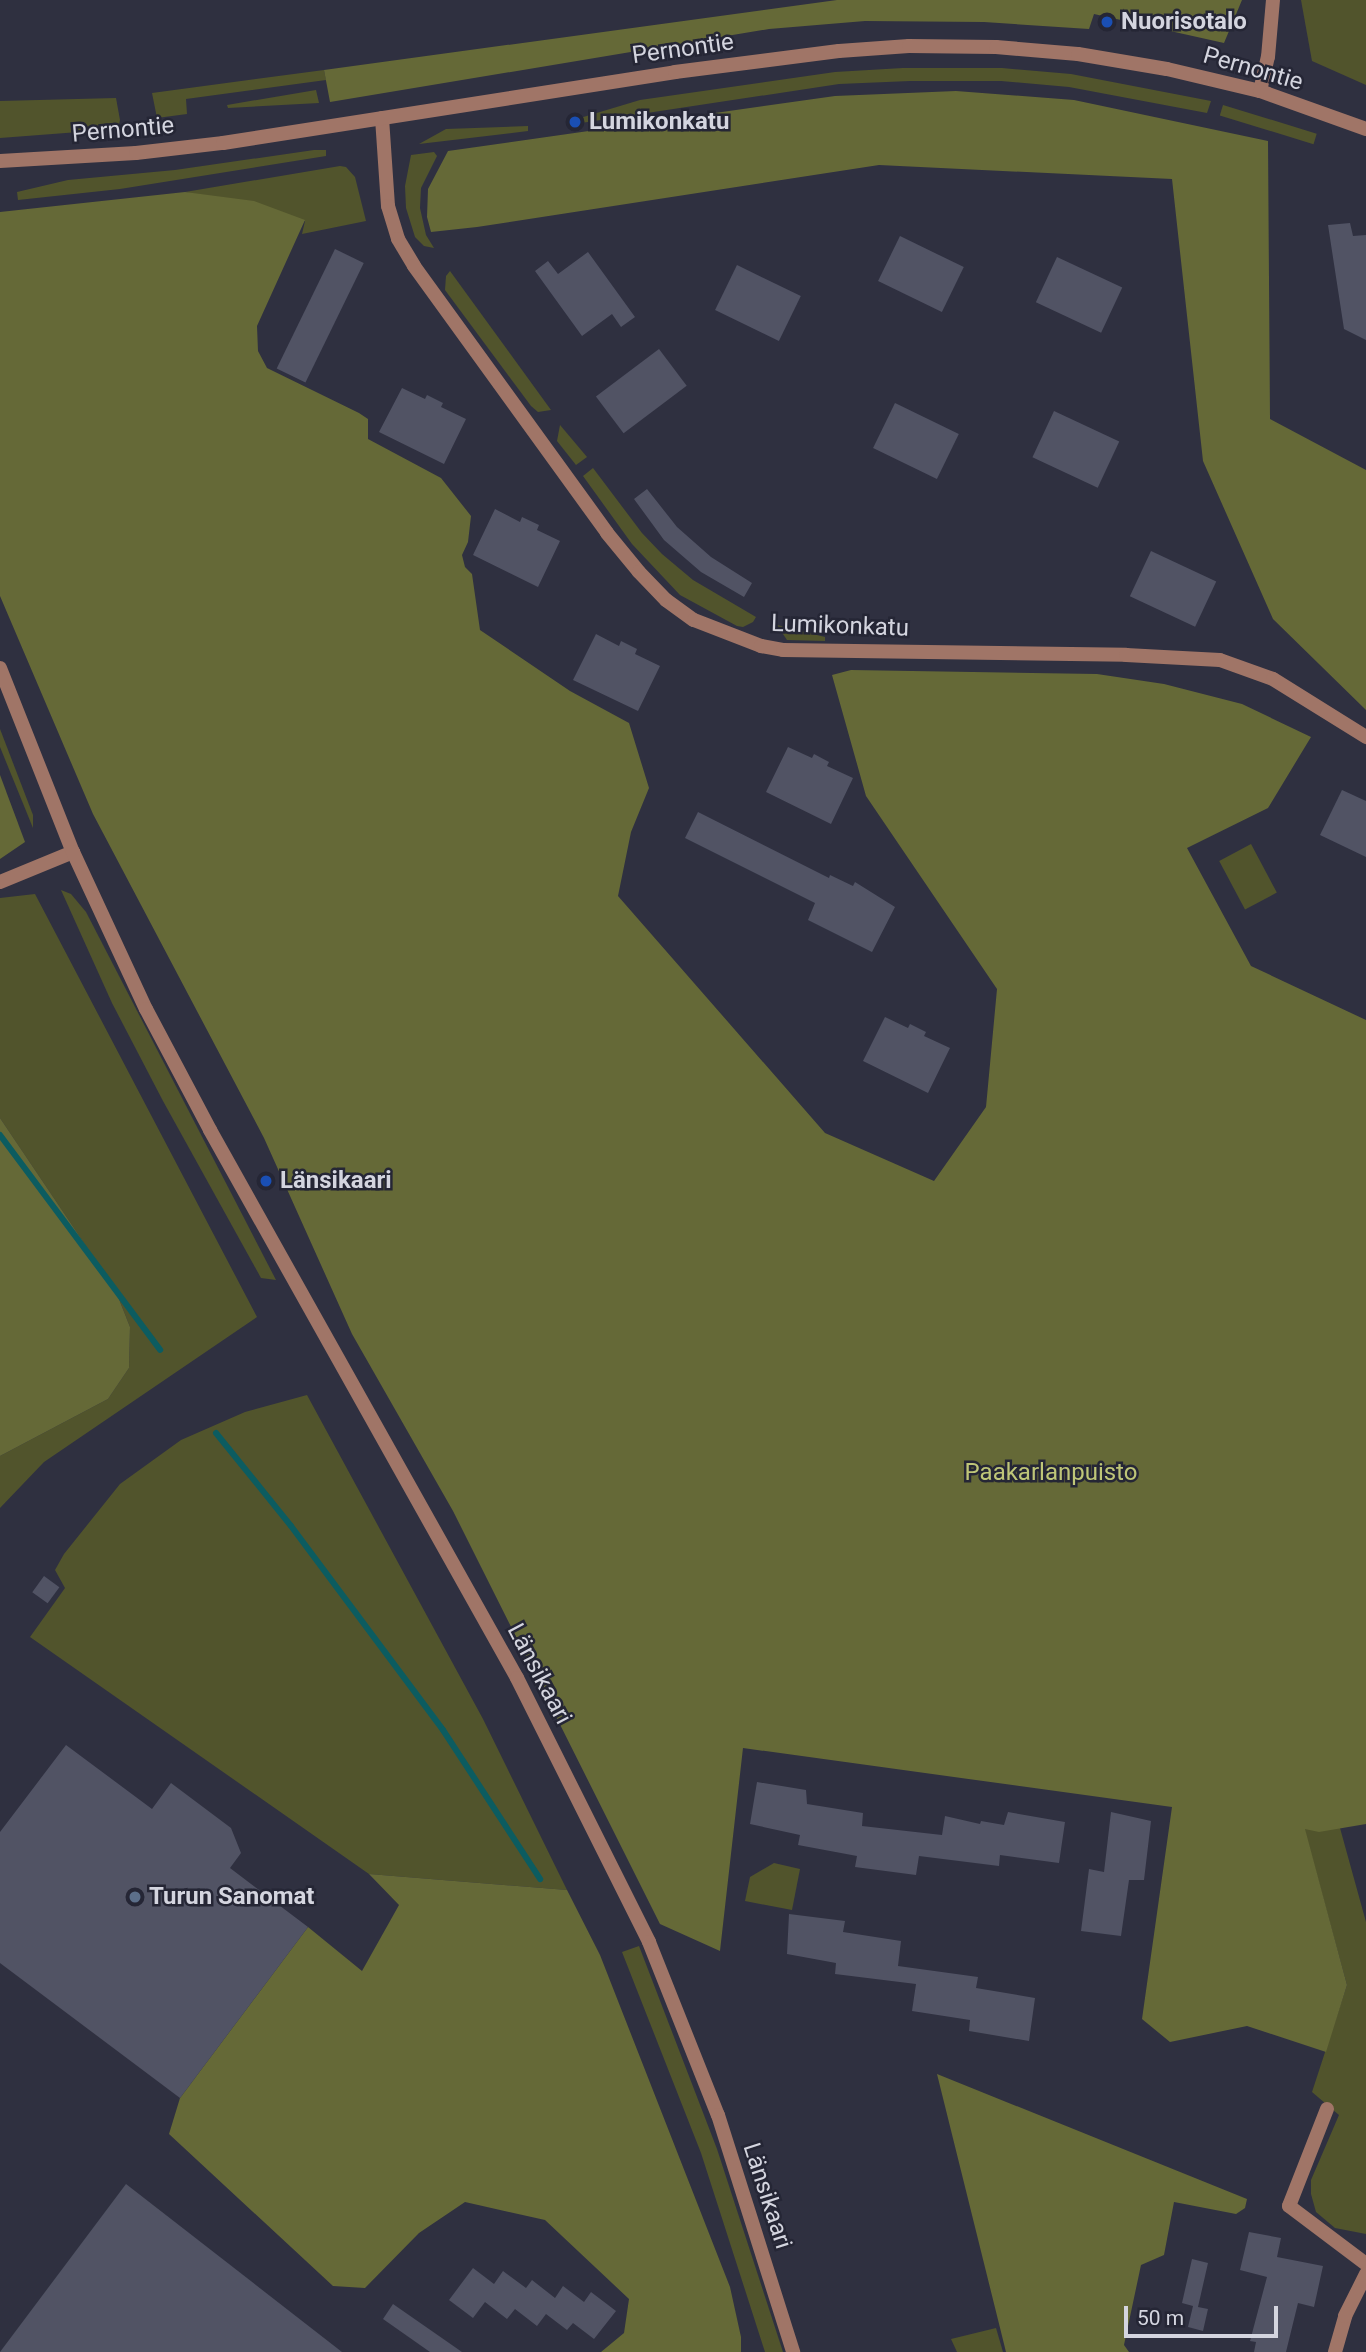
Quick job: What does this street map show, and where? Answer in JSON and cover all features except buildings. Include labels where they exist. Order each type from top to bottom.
[{"type":"street","points":[[1260,91],[1268,57],[1273,0]]},
{"type":"street","name":"Pernontie","points":[[0,161],[136,153],[289,134],[675,72],[839,51],[909,46],[996,47],[1078,54],[1167,69],[1260,91],[1366,129]]},
{"type":"street","name":"Lumikonkatu","points":[[382,118],[388,206],[398,239],[414,266],[607,533],[666,600],[694,620],[761,646],[783,650],[1126,655],[1220,660],[1273,679],[1366,737]]},
{"type":"street","name":"Länsikaari","points":[[0,668],[73,852],[146,1009],[210,1130],[517,1678],[643,1930],[718,2115],[793,2352]]},
{"type":"street","points":[[0,882],[73,852]]},
{"type":"street","points":[[1327,2109],[1289,2206],[1366,2264]]},
{"type":"street","points":[[1335,2352],[1345,2316],[1366,2274]]},
{"type":"green space","points":[[837,0],[1242,0],[1224,43],[1094,14],[1089,29],[984,22],[865,21],[769,29],[330,102],[324,70]]},
{"type":"green space","points":[[1301,0],[1366,0],[1366,85],[1312,61]]},
{"type":"green space","points":[[903,68],[1002,68],[1071,74],[1211,101],[1207,113],[1069,87],[1001,81],[910,81],[839,84],[581,123],[580,118],[640,100],[835,72]]},
{"type":"green space","points":[[324,70],[326,80],[186,99],[187,114],[157,118],[152,93]]},
{"type":"green space","points":[[316,90],[319,103],[228,108],[227,105]]},
{"type":"green space","points":[[956,91],[1074,100],[1268,141],[1270,419],[1366,470],[1366,710],[1273,619],[1203,461],[1172,179],[879,165],[477,227],[431,232],[427,217],[428,189],[448,151],[835,96]]},
{"type":"green space","points":[[116,98],[120,120],[118,129],[0,138],[0,101]]},
{"type":"green space","points":[[1223,105],[1317,134],[1314,144],[1220,116]]},
{"type":"green space","points":[[528,126],[528,131],[419,144],[446,129]]},
{"type":"green space","points":[[326,150],[326,156],[120,189],[18,200],[17,192],[68,180],[175,170]]},
{"type":"green space","points":[[434,152],[437,156],[421,188],[420,208],[426,235],[434,248],[424,246],[415,237],[406,208],[405,186],[411,155]]},
{"type":"green space","points":[[346,167],[355,177],[366,221],[302,234],[305,221],[185,192]]},
{"type":"green space","name":"Paakarlanpuisto","points":[[185,192],[254,201],[305,220],[257,326],[258,351],[267,368],[359,413],[368,419],[368,439],[441,478],[471,516],[468,542],[462,555],[465,567],[472,574],[480,630],[570,691],[629,723],[649,788],[631,832],[618,896],[825,1133],[934,1181],[986,1107],[997,989],[866,796],[832,675],[851,670],[1097,674],[1164,684],[1242,704],[1311,737],[1268,808],[1187,848],[1251,966],[1366,1020],[1366,1824],[1319,1832],[1305,1829],[1347,1985],[1326,2052],[1247,2026],[1170,2042],[1142,2019],[1172,1807],[743,1748],[720,1951],[660,1924],[453,1511],[352,1334],[264,1138],[93,814],[0,596],[0,212]]},
{"type":"green space","points":[[450,271],[551,410],[538,412],[531,406],[445,290],[446,276]]},
{"type":"green space","points":[[560,425],[587,457],[576,465],[557,441]]},
{"type":"green space","points":[[593,468],[642,533],[662,554],[693,580],[756,617],[753,622],[743,627],[737,626],[680,595],[632,544],[583,476]]},
{"type":"green space","points":[[777,625],[825,637],[825,641],[787,640]]},
{"type":"green space","points":[[0,729],[33,815],[33,828],[0,747]]},
{"type":"green space","points":[[0,775],[25,842],[0,859]]},
{"type":"green space","points":[[1251,844],[1277,893],[1245,909],[1219,861]]},
{"type":"green space","points":[[61,890],[71,894],[86,912],[276,1280],[261,1278],[163,1101],[112,1003]]},
{"type":"green space","points":[[35,894],[257,1317],[44,1462],[0,1508],[0,1456],[108,1399],[129,1368],[130,1327],[115,1289],[0,1118],[0,898]]},
{"type":"green space","points":[[0,1118],[115,1289],[130,1327],[129,1368],[108,1399],[0,1456]]},
{"type":"green space","points":[[307,1395],[483,1719],[567,1890],[369,1874],[30,1637],[65,1588],[55,1570],[64,1554],[120,1484],[181,1440],[245,1412]]},
{"type":"green space","points":[[1304,1828],[1340,1828],[1366,1922],[1366,2234],[1335,2228],[1316,2212],[1311,2194],[1311,2180],[1339,2115],[1312,2092],[1347,1985]]},
{"type":"green space","points":[[774,1863],[800,1869],[792,1910],[745,1901],[750,1877]]},
{"type":"green space","points":[[369,1874],[567,1890],[600,1955],[730,2287],[741,2337],[741,2352],[601,2352],[624,2333],[629,2299],[545,2220],[465,2202],[419,2233],[365,2288],[333,2286],[169,2134],[180,2098],[308,1927],[362,1971],[399,1905]]},
{"type":"green space","points":[[639,1946],[717,2149],[783,2352],[765,2352],[701,2153],[622,1952]]},
{"type":"green space","points":[[937,2074],[1247,2199],[1245,2208],[1236,2214],[1174,2202],[1164,2255],[1141,2265],[1124,2345],[1129,2352],[1006,2352]]},
{"type":"green space","points":[[996,2328],[1003,2352],[957,2352],[951,2339]]},
{"type":"waterway","points":[[0,1135],[160,1350]]},
{"type":"waterway","points":[[216,1433],[291,1526],[443,1730],[540,1879]]},
{"type":"place","name":"Nuorisotalo","points":[[1107,22]]},
{"type":"place","name":"Lumikonkatu","points":[[575,122]]},
{"type":"place","name":"Länsikaari","points":[[266,1181]]},
{"type":"place","name":"Turun Sanomat","points":[[135,1897]]}]
